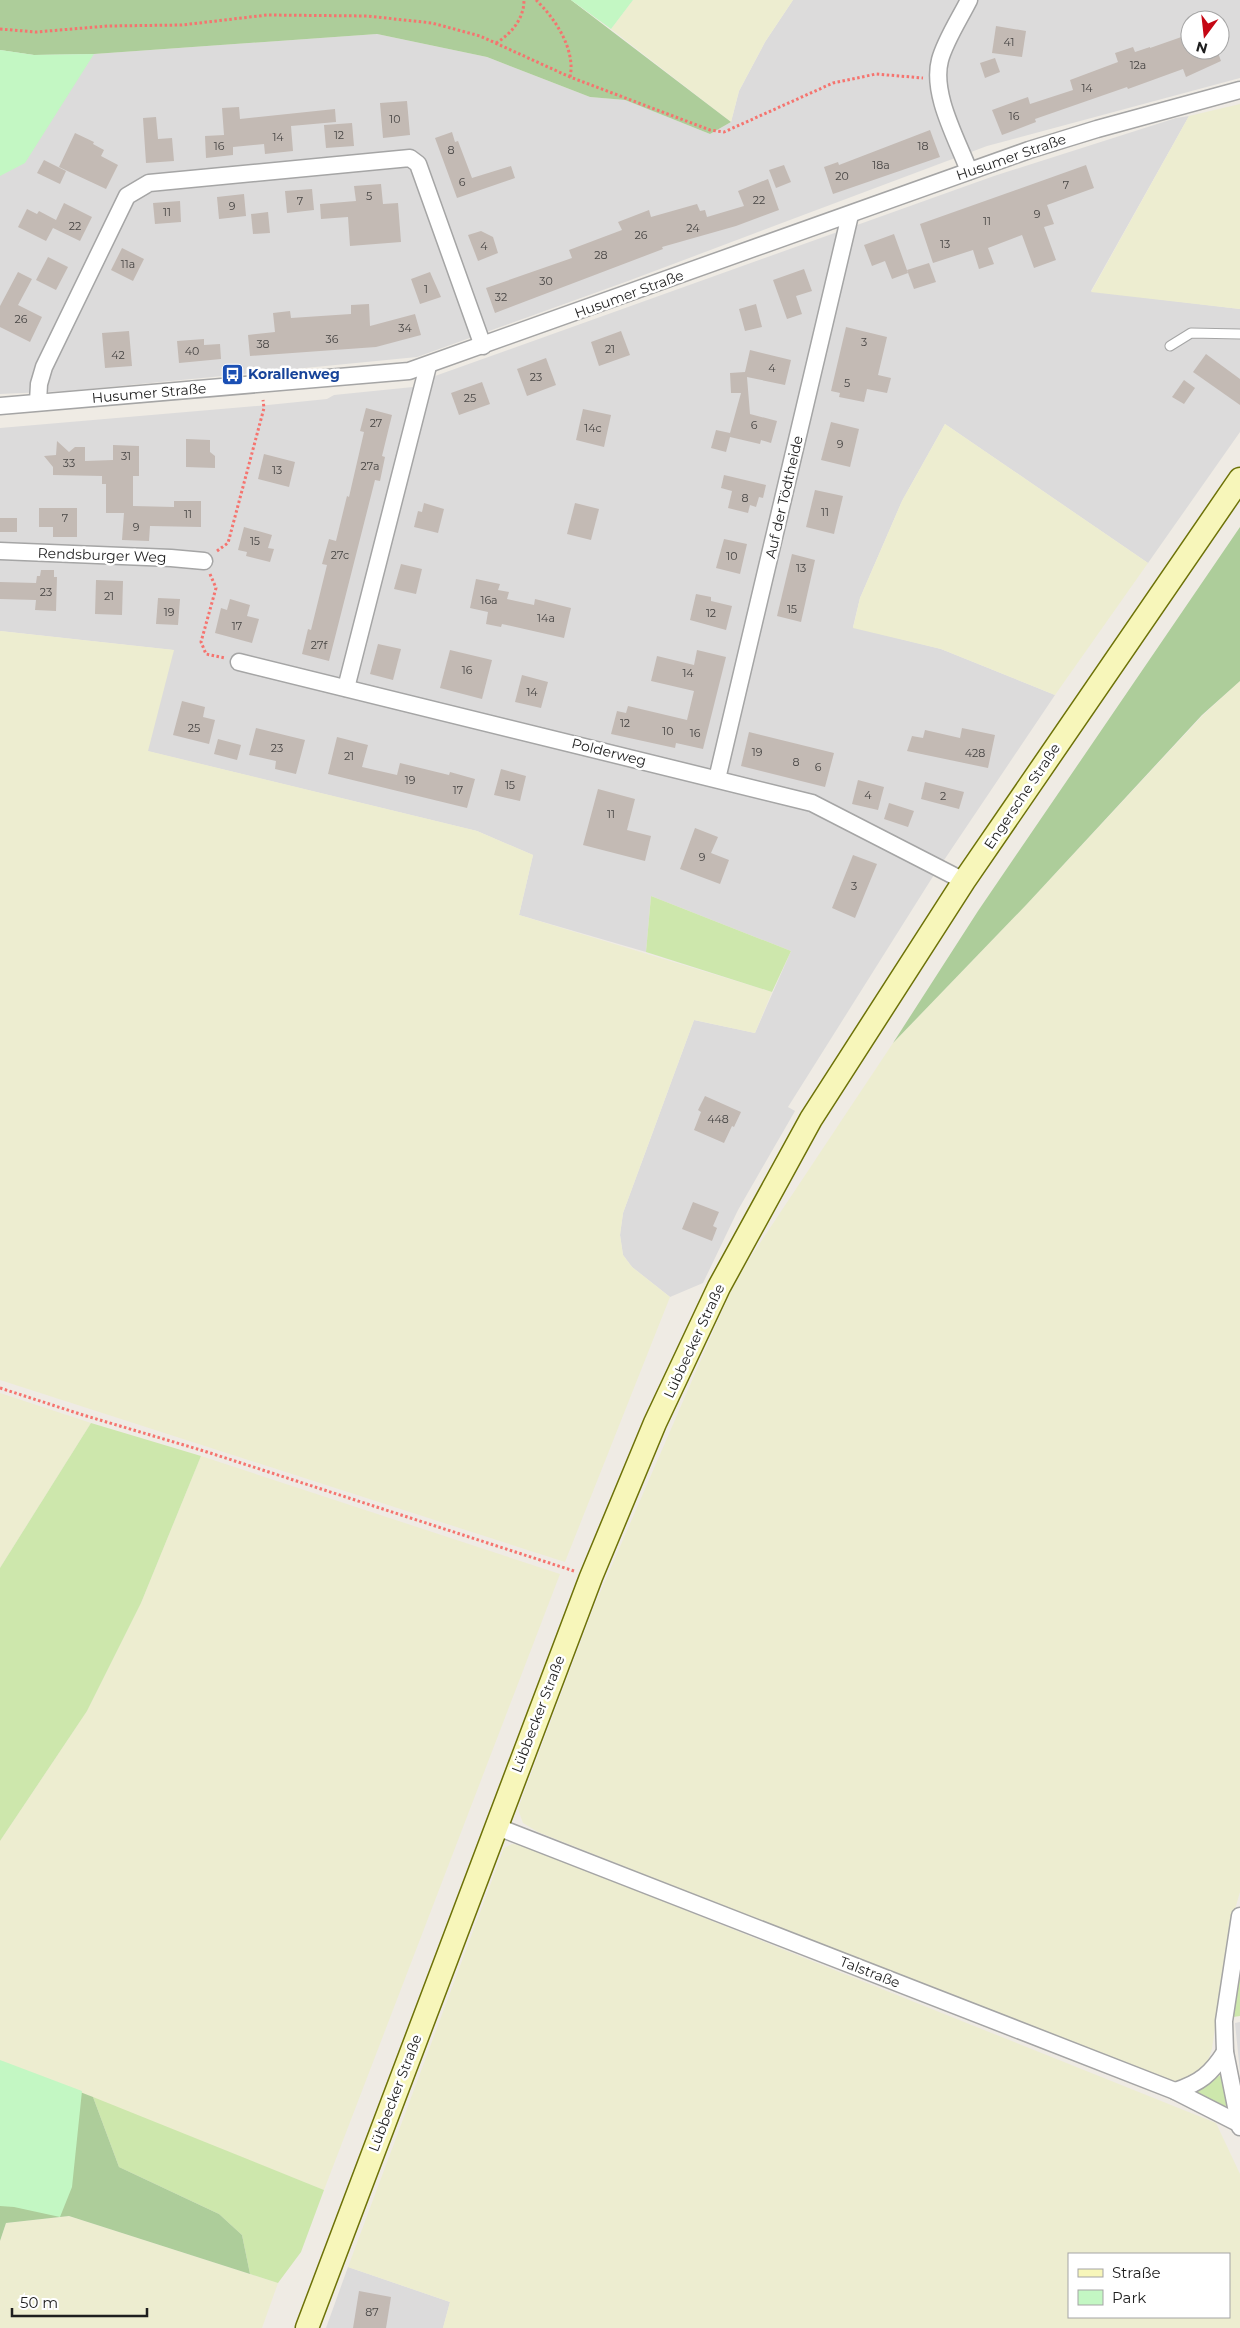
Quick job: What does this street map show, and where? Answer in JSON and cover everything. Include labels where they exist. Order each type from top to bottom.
[{"type":"main road","name":"Engersche Straße","points":[[811,1119],[964,881],[1240,479]]},
{"type":"main road","name":"Lübbecker Straße","points":[[307,2328],[495,1826],[591,1577],[655,1423],[720,1287],[811,1119]]},
{"type":"street","points":[[969,0],[940,58],[937,79],[941,98],[970,171]]},
{"type":"street","name":"Husumer Straße","points":[[0,406],[390,374],[428,366],[970,171],[1097,129],[1240,90]]},
{"type":"street","points":[[38,402],[39,384],[44,367],[127,196],[149,183],[410,158],[418,164],[483,346]]},
{"type":"street","name":"Auf der Tödtheide","points":[[717,779],[850,215]]},
{"type":"street","points":[[346,688],[428,366]]},
{"type":"street","name":"Rendsburger Weg","points":[[0,551],[204,561]]},
{"type":"street","name":"Polderweg","points":[[239,662],[812,803],[964,881]]},
{"type":"street","name":"Talstraße","points":[[495,1826],[1175,2092],[1239,2125]]},
{"type":"street","points":[[1239,2125],[1225,2052],[1224,2021],[1240,1916]]},
{"type":"street","points":[[1175,2092],[1200,2081],[1216,2066],[1225,2052]]},
{"type":"lane","points":[[1170,346],[1191,333],[1240,334]]},
{"type":"path","points":[[495,43],[508,35],[519,20],[524,0]]},
{"type":"path","points":[[536,0],[567,45],[572,66],[570,77]]},
{"type":"path","points":[[0,29],[36,32],[108,26],[182,25],[267,15],[367,16],[432,23],[480,36],[570,77],[710,130],[724,132],[833,83],[876,74],[937,79]]},
{"type":"path","points":[[206,654],[201,642],[216,588],[204,561],[228,543],[264,408],[262,384]]},
{"type":"path","points":[[0,1388],[204,1451],[591,1577]]},
{"type":"shaded area","points":[[793,0],[1240,0],[1240,78],[987,146],[628,281],[417,357],[68,391],[0,394],[0,50],[34,55],[94,54],[377,34],[487,57],[590,97],[625,100],[710,134],[731,122],[739,91],[765,42]]},
{"type":"shaded area","points":[[1189,116],[1091,291],[1240,309],[1240,432],[1148,563],[945,424],[902,501],[860,598],[853,627],[941,649],[1055,695],[932,878],[788,1107],[795,1111],[738,1210],[703,1283],[670,1297],[632,1267],[623,1255],[620,1235],[623,1213],[694,1020],[755,1033],[791,951],[651,896],[646,952],[519,915],[533,855],[477,831],[147,751],[173,650],[0,631],[0,428],[268,405],[327,399],[334,395],[413,387],[435,376],[994,176],[1176,118]]},
{"type":"shaded area","points":[[1240,2022],[1240,2072],[1235,2023]]},
{"type":"shaded area","points":[[348,2267],[450,2302],[443,2328],[326,2328]]},
{"type":"green space","points":[[0,0],[571,0],[731,122],[710,134],[625,100],[590,97],[487,57],[377,34],[94,54],[34,55],[0,50]]},
{"type":"green space","points":[[571,0],[633,0],[611,29]]},
{"type":"green space","points":[[633,0],[793,0],[765,42],[739,91],[731,122],[611,29]]},
{"type":"green space","points":[[0,50],[34,55],[94,54],[25,163],[0,176]]},
{"type":"green space","points":[[1240,104],[1240,309],[1091,292],[1189,116]]},
{"type":"green space","points":[[945,424],[1148,563],[1055,695],[941,649],[853,628],[860,598],[902,501]]},
{"type":"green space","points":[[1240,527],[1240,681],[1202,715],[1027,904],[893,1043],[978,911]]},
{"type":"green space","points":[[0,631],[174,650],[148,751],[477,831],[533,855],[519,915],[772,992],[755,1033],[694,1020],[623,1213],[620,1235],[623,1255],[632,1267],[670,1297],[565,1562],[0,1380]]},
{"type":"green space","points":[[1240,681],[1240,1892],[1228,1933],[1212,2049],[1206,2066],[1194,2077],[1176,2081],[1156,2079],[538,1832],[523,1823],[518,1809],[593,1609],[736,1279],[893,1043],[1027,904],[1203,715]]},
{"type":"green space","points":[[651,896],[791,951],[772,992],[646,952]]},
{"type":"green space","points":[[0,1393],[91,1423],[0,1568]]},
{"type":"green space","points":[[91,1423],[201,1456],[141,1603],[87,1711],[0,1841],[0,1568]]},
{"type":"green space","points":[[201,1456],[560,1574],[324,2190],[0,2061],[0,1841],[87,1711],[141,1603]]},
{"type":"green space","points":[[512,1844],[523,1845],[1216,2123],[1240,2174],[1240,2328],[443,2328],[450,2302],[348,2267],[504,1848]]},
{"type":"green space","points":[[1240,1954],[1240,2016],[1233,2017]]},
{"type":"green space","points":[[0,2060],[82,2091],[72,2187],[60,2217],[14,2207],[0,2206]]},
{"type":"green space","points":[[0,2061],[93,2097],[119,2167],[219,2214],[242,2235],[250,2274],[69,2216],[6,2223],[0,2241]]},
{"type":"green space","points":[[1223,2073],[1232,2112],[1195,2093]]},
{"type":"green space","points":[[93,2097],[324,2190],[301,2252],[278,2283],[250,2274],[242,2235],[219,2214],[119,2167]]},
{"type":"green space","points":[[69,2216],[278,2283],[262,2328],[0,2328],[0,2241],[6,2223]]},
{"type":"building","points":[[996,26],[1026,31],[1022,57],[992,53]]},
{"type":"building","points":[[1180,38],[1180,60],[1221,61],[1186,77],[1183,69],[1128,89],[1127,87],[1035,119],[1036,122],[1002,135],[992,110],[1028,97],[1030,104],[1073,90],[1070,80],[1118,62],[1115,53],[1133,47],[1135,52]]},
{"type":"building","points":[[995,58],[1000,72],[985,78],[980,63]]},
{"type":"building","points":[[407,101],[410,135],[383,138],[380,103]]},
{"type":"building","points":[[239,107],[240,119],[335,109],[336,122],[291,126],[293,151],[265,154],[264,144],[233,147],[233,155],[206,158],[205,136],[224,135],[222,108]]},
{"type":"building","points":[[156,117],[158,139],[172,138],[174,161],[146,163],[143,118]]},
{"type":"building","points":[[352,123],[354,146],[326,148],[324,125]]},
{"type":"building","points":[[930,130],[940,157],[833,194],[824,167],[838,162],[839,165]]},
{"type":"building","points":[[452,132],[455,142],[458,141],[472,178],[511,166],[515,178],[457,198],[435,138]]},
{"type":"building","points":[[75,133],[94,142],[93,144],[104,150],[101,156],[118,165],[106,189],[59,167]]},
{"type":"building","points":[[44,160],[66,171],[60,184],[37,173]]},
{"type":"building","points":[[784,165],[791,182],[776,188],[769,170]]},
{"type":"building","points":[[1086,165],[1094,188],[1047,205],[1054,224],[1044,227],[1056,260],[1034,268],[1022,235],[988,248],[994,264],[979,269],[973,250],[933,263],[920,224]]},
{"type":"building","points":[[768,179],[779,210],[736,226],[662,247],[663,249],[495,313],[486,288],[572,258],[569,250],[622,230],[618,222],[649,210],[651,217],[697,204],[700,211],[705,210],[707,217],[744,206],[738,191]]},
{"type":"building","points":[[381,184],[383,204],[398,203],[401,242],[350,246],[348,217],[321,219],[320,204],[356,201],[354,186]]},
{"type":"building","points":[[312,189],[314,210],[287,213],[285,191]]},
{"type":"building","points":[[244,194],[246,216],[219,219],[217,197]]},
{"type":"building","points":[[180,201],[181,222],[155,224],[153,203]]},
{"type":"building","points":[[64,203],[92,217],[80,241],[53,228],[46,241],[18,227],[27,209],[37,214],[39,211],[56,220]]},
{"type":"building","points":[[268,212],[270,233],[253,234],[251,214]]},
{"type":"building","points":[[481,231],[493,237],[498,253],[478,261],[468,235]]},
{"type":"building","points":[[894,234],[908,273],[892,279],[885,261],[872,266],[864,245]]},
{"type":"building","points":[[122,248],[144,259],[133,281],[111,270]]},
{"type":"building","points":[[48,257],[68,267],[56,290],[36,280]]},
{"type":"building","points":[[929,263],[936,282],[914,289],[907,270]]},
{"type":"building","points":[[804,269],[812,291],[796,296],[802,314],[787,319],[773,280]]},
{"type":"building","points":[[18,272],[32,279],[18,305],[42,317],[30,342],[0,327],[0,306]]},
{"type":"building","points":[[430,272],[441,297],[420,304],[411,279]]},
{"type":"building","points":[[369,304],[370,326],[415,314],[421,335],[376,347],[250,356],[248,335],[275,332],[273,313],[290,311],[291,318],[351,314],[351,305]]},
{"type":"building","points":[[756,304],[762,327],[745,331],[739,309]]},
{"type":"building","points":[[846,327],[887,337],[878,375],[891,378],[887,393],[867,389],[864,402],[839,397],[840,393],[831,391]]},
{"type":"building","points":[[129,331],[132,366],[105,368],[102,333]]},
{"type":"building","points":[[621,331],[630,355],[599,366],[591,342]]},
{"type":"building","points":[[204,339],[204,345],[220,344],[221,359],[179,363],[177,341]]},
{"type":"building","points":[[750,350],[791,360],[785,385],[747,377],[750,414],[777,421],[771,443],[761,440],[760,444],[730,437],[726,452],[711,448],[716,430],[730,433],[741,393],[731,393],[730,373],[745,372]]},
{"type":"building","points":[[1206,354],[1240,379],[1240,405],[1193,372]]},
{"type":"building","points":[[546,358],[556,385],[527,396],[517,369]]},
{"type":"building","points":[[1184,380],[1195,388],[1184,404],[1172,397]]},
{"type":"building","points":[[482,382],[490,404],[459,415],[451,393]]},
{"type":"building","points":[[366,408],[392,415],[382,456],[385,457],[380,481],[375,480],[329,661],[302,654],[308,629],[311,630],[327,565],[322,564],[329,539],[336,541],[347,496],[349,497],[364,432],[360,431]]},
{"type":"building","points":[[583,409],[611,415],[604,447],[576,440]]},
{"type":"building","points":[[831,422],[859,429],[850,467],[821,460]]},
{"type":"building","points":[[186,439],[210,440],[210,452],[215,456],[215,468],[186,467]]},
{"type":"building","points":[[57,441],[69,452],[75,447],[85,447],[85,461],[113,460],[113,445],[139,446],[139,476],[133,476],[133,506],[174,507],[174,501],[201,501],[201,527],[150,526],[149,541],[122,540],[124,513],[106,513],[106,484],[102,484],[102,476],[53,475],[53,467],[44,456],[56,455]]},
{"type":"building","points":[[264,454],[295,462],[289,487],[258,479]]},
{"type":"building","points":[[724,475],[766,485],[763,498],[759,497],[756,507],[750,505],[748,513],[728,508],[732,491],[721,488]]},
{"type":"building","points":[[815,490],[843,496],[834,534],[806,527]]},
{"type":"building","points":[[424,503],[444,509],[438,533],[414,527],[418,511],[422,512]]},
{"type":"building","points":[[575,503],[599,509],[591,540],[567,534]]},
{"type":"building","points":[[39,508],[77,508],[77,537],[53,537],[53,527],[39,527]]},
{"type":"building","points":[[0,518],[17,518],[17,532],[0,532]]},
{"type":"building","points":[[244,527],[272,535],[268,548],[274,549],[270,562],[246,556],[247,552],[238,550]]},
{"type":"building","points":[[724,539],[747,544],[740,574],[716,568]]},
{"type":"building","points":[[792,554],[815,560],[801,622],[777,616]]},
{"type":"building","points":[[401,564],[422,569],[416,594],[394,589]]},
{"type":"building","points":[[41,570],[54,570],[54,577],[57,577],[56,611],[35,610],[36,600],[0,599],[0,582],[36,583],[37,576],[40,576]]},
{"type":"building","points":[[476,579],[500,584],[498,590],[509,592],[507,599],[534,605],[535,599],[571,608],[564,638],[502,624],[501,627],[486,624],[488,612],[470,608]]},
{"type":"building","points":[[96,580],[123,581],[122,615],[95,614]]},
{"type":"building","points":[[696,594],[711,597],[711,601],[732,606],[726,630],[690,620]]},
{"type":"building","points":[[158,598],[180,599],[178,625],[156,624]]},
{"type":"building","points":[[230,599],[250,605],[247,616],[259,619],[252,643],[215,633],[221,608],[227,610]]},
{"type":"building","points":[[378,644],[401,649],[393,680],[370,674]]},
{"type":"building","points":[[450,650],[492,660],[482,699],[440,688]]},
{"type":"building","points":[[697,650],[726,657],[703,749],[676,743],[675,748],[611,734],[617,711],[626,713],[628,706],[687,720],[694,691],[651,681],[657,656],[694,665]]},
{"type":"building","points":[[522,675],[548,682],[541,708],[515,702]]},
{"type":"building","points":[[182,701],[205,707],[203,717],[215,720],[209,744],[173,735]]},
{"type":"building","points":[[256,728],[305,740],[296,774],[275,769],[276,761],[249,755]]},
{"type":"building","points":[[962,728],[995,735],[988,768],[907,751],[912,736],[923,738],[925,730],[960,738]]},
{"type":"building","points":[[749,732],[834,753],[825,787],[741,766]]},
{"type":"building","points":[[337,737],[368,745],[362,767],[397,775],[400,763],[449,775],[450,772],[475,779],[467,808],[328,774]]},
{"type":"building","points":[[218,739],[241,745],[237,760],[214,754]]},
{"type":"building","points":[[501,769],[526,776],[520,801],[494,795]]},
{"type":"building","points":[[858,780],[884,787],[878,810],[852,804]]},
{"type":"building","points":[[925,782],[964,792],[959,809],[921,799]]},
{"type":"building","points":[[598,789],[635,799],[627,830],[651,836],[645,861],[583,845]]},
{"type":"building","points":[[889,803],[914,811],[908,827],[884,819]]},
{"type":"building","points":[[695,828],[718,837],[711,853],[729,860],[720,884],[680,869]]},
{"type":"building","points":[[853,855],[877,864],[855,918],[832,908]]},
{"type":"building","points":[[705,1096],[741,1112],[724,1143],[694,1130],[701,1112],[698,1110]]},
{"type":"building","points":[[693,1202],[719,1212],[713,1226],[717,1228],[712,1241],[682,1229]]},
{"type":"building","points":[[359,2291],[391,2297],[386,2328],[353,2328]]},
{"type":"place","name":"Korallenweg","points":[[232,374]]}]
